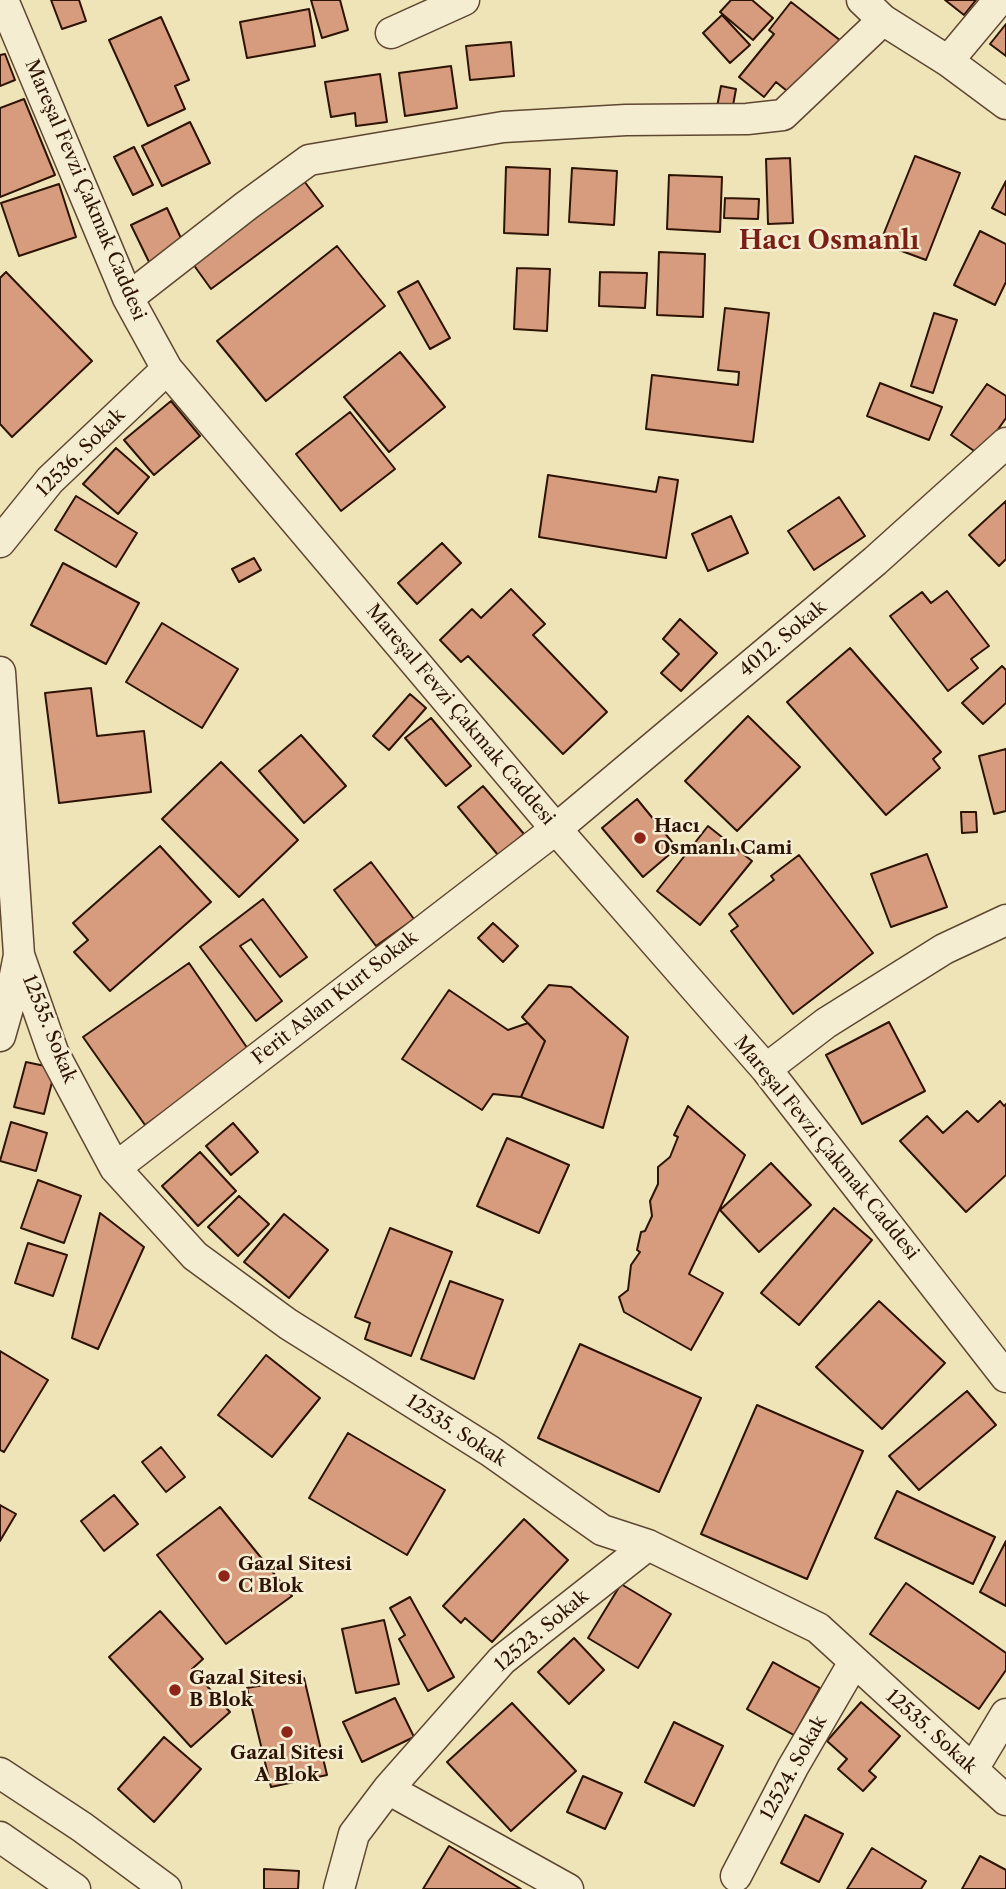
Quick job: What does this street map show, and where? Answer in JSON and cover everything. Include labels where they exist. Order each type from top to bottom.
[{"type":"street","name":"Mareşal Fevzi Çakmak Caddesi","points":[[3,0],[128,298],[167,369],[556,829],[766,1069],[1006,1377]]},
{"type":"street","points":[[391,33],[464,0]]},
{"type":"street","points":[[948,61],[999,0]]},
{"type":"street","points":[[128,298],[309,160],[503,127],[626,120],[747,119],[783,115],[872,10],[1006,104]]},
{"type":"street","name":"12536. Sokak","points":[[0,542],[50,480],[167,369]]},
{"type":"street","name":"4012. Sokak","points":[[556,829],[875,562],[1006,443]]},
{"type":"street","points":[[0,672],[5,819],[19,955],[0,1036]]},
{"type":"street","name":"Ferit Aslan Kurt Sokak","points":[[115,1168],[556,829]]},
{"type":"street","points":[[766,1069],[827,1023],[944,949],[1006,920]]},
{"type":"street","name":"12535. Sokak","points":[[19,955],[54,1052],[115,1168],[195,1256],[288,1324],[490,1451],[602,1530],[648,1545],[818,1628],[1006,1800]]},
{"type":"street","name":"12523. Sokak","points":[[339,1889],[354,1834],[388,1789],[502,1660],[648,1545]]},
{"type":"street","name":"12524. Sokak","points":[[736,1876],[793,1768],[854,1662]]},
{"type":"street","points":[[972,1769],[1006,1714]]},
{"type":"street","points":[[0,1773],[82,1827],[166,1889]]},
{"type":"street","points":[[388,1789],[568,1889]]},
{"type":"street","points":[[0,1837],[75,1889]]},
{"type":"building","points":[[51,0],[79,0],[86,21],[62,29]]},
{"type":"building","points":[[311,0],[340,0],[348,30],[322,38]]},
{"type":"building","points":[[731,0],[752,0],[773,18],[753,40],[720,12]]},
{"type":"building","points":[[945,0],[976,0],[964,15]]},
{"type":"building","points":[[791,2],[841,41],[792,95],[776,82],[764,97],[739,77],[774,34],[769,30]]},
{"type":"building","points":[[309,9],[315,46],[247,58],[240,22]]},
{"type":"building","points":[[722,15],[750,45],[730,63],[703,33]]},
{"type":"building","points":[[161,17],[189,80],[175,86],[185,109],[148,126],[109,40]]},
{"type":"building","points":[[1006,24],[1006,56],[990,44]]},
{"type":"building","points":[[511,42],[514,76],[470,80],[466,46]]},
{"type":"building","points":[[5,54],[15,80],[0,86],[0,55]]},
{"type":"building","points":[[451,66],[457,108],[405,116],[399,73]]},
{"type":"building","points":[[380,74],[387,122],[356,126],[355,113],[331,117],[325,82]]},
{"type":"building","points":[[721,86],[736,89],[732,111],[717,107]]},
{"type":"building","points":[[24,99],[55,175],[0,197],[0,108]]},
{"type":"building","points":[[190,122],[210,163],[162,186],[142,146]]},
{"type":"building","points":[[134,147],[153,185],[133,195],[114,157]]},
{"type":"building","points":[[915,156],[960,173],[926,260],[880,243]]},
{"type":"building","points":[[790,158],[793,223],[768,224],[766,159]]},
{"type":"building","points":[[506,167],[550,169],[548,235],[504,233]]},
{"type":"building","points":[[572,168],[617,171],[614,225],[569,222]]},
{"type":"building","points":[[669,175],[722,177],[720,232],[667,229]]},
{"type":"building","points":[[304,181],[323,206],[211,289],[193,264]]},
{"type":"building","points":[[1006,181],[1006,215],[992,208]]},
{"type":"building","points":[[59,184],[76,237],[19,256],[1,203]]},
{"type":"building","points":[[725,198],[759,199],[758,219],[724,218]]},
{"type":"building","points":[[167,208],[186,249],[151,266],[131,225]]},
{"type":"building","points":[[980,231],[1006,244],[1006,282],[995,305],[954,285]]},
{"type":"building","points":[[337,246],[385,306],[266,401],[217,341]]},
{"type":"building","points":[[659,252],[705,254],[703,317],[657,315]]},
{"type":"building","points":[[517,268],[550,269],[547,331],[514,329]]},
{"type":"building","points":[[6,272],[92,361],[12,437],[0,424],[0,278]]},
{"type":"building","points":[[600,272],[647,273],[645,308],[599,306]]},
{"type":"building","points":[[418,281],[450,338],[430,349],[398,292]]},
{"type":"building","points":[[725,308],[769,313],[753,442],[646,429],[652,375],[738,385],[739,372],[718,370]]},
{"type":"building","points":[[934,313],[957,320],[933,393],[911,386]]},
{"type":"building","points":[[400,352],[445,407],[389,452],[344,397]]},
{"type":"building","points":[[880,383],[942,407],[929,440],[867,416]]},
{"type":"building","points":[[987,384],[1006,396],[1006,418],[980,455],[951,435]]},
{"type":"building","points":[[171,401],[200,436],[154,475],[124,440]]},
{"type":"building","points":[[350,412],[395,469],[341,511],[296,454]]},
{"type":"building","points":[[116,448],[149,477],[118,514],[83,484]]},
{"type":"building","points":[[548,475],[656,492],[659,477],[678,480],[666,558],[539,537]]},
{"type":"building","points":[[76,496],[137,533],[116,567],[55,530]]},
{"type":"building","points":[[839,497],[865,536],[814,570],[788,531]]},
{"type":"building","points":[[1006,501],[1006,559],[999,566],[969,535]]},
{"type":"building","points":[[731,516],[748,553],[708,571],[692,534]]},
{"type":"building","points":[[442,543],[461,563],[417,604],[398,583]]},
{"type":"building","points":[[254,558],[261,570],[239,582],[232,569]]},
{"type":"building","points":[[63,563],[139,603],[106,664],[31,625]]},
{"type":"building","points":[[511,589],[545,624],[533,635],[607,712],[563,754],[468,656],[461,662],[440,640],[472,609],[481,618]]},
{"type":"building","points":[[947,591],[989,646],[971,659],[978,668],[948,691],[890,616],[922,592],[931,603]]},
{"type":"building","points":[[680,619],[717,653],[681,691],[661,673],[679,654],[663,639]]},
{"type":"building","points":[[162,623],[238,669],[202,728],[126,682]]},
{"type":"building","points":[[850,648],[941,752],[933,759],[940,768],[886,815],[787,702]]},
{"type":"building","points":[[1002,666],[1006,670],[1006,703],[983,724],[962,703]]},
{"type":"building","points":[[91,688],[97,736],[144,731],[151,792],[59,803],[45,693]]},
{"type":"building","points":[[410,694],[426,708],[389,750],[373,736]]},
{"type":"building","points":[[748,716],[800,767],[737,831],[685,781]]},
{"type":"building","points":[[431,718],[471,766],[446,786],[405,738]]},
{"type":"building","points":[[301,735],[346,786],[304,823],[259,771]]},
{"type":"building","points":[[1006,749],[1006,811],[994,814],[979,756]]},
{"type":"building","points":[[221,762],[298,840],[239,897],[162,819]]},
{"type":"building","points":[[483,786],[524,834],[498,855],[458,807]]},
{"type":"building","name":"Hacı Osmanlı Cami","points":[[637,799],[677,848],[643,877],[602,828]]},
{"type":"building","points":[[961,812],[976,812],[977,832],[962,833]]},
{"type":"building","points":[[708,826],[752,861],[700,925],[657,891]]},
{"type":"building","points":[[160,846],[211,902],[110,991],[74,952],[88,940],[73,923]]},
{"type":"building","points":[[927,854],[947,907],[891,927],[871,874]]},
{"type":"building","points":[[799,855],[873,953],[793,1014],[731,931],[738,926],[729,914],[774,880],[771,876]]},
{"type":"building","points":[[371,862],[414,919],[376,946],[334,890]]},
{"type":"building","points":[[263,899],[307,957],[280,977],[251,939],[240,946],[282,1001],[256,1021],[200,947]]},
{"type":"building","points":[[493,923],[518,946],[503,962],[478,938]]},
{"type":"building","points":[[189,963],[250,1052],[145,1125],[83,1037]]},
{"type":"building","points":[[549,985],[571,987],[628,1037],[603,1128],[521,1097],[545,1041],[522,1017]]},
{"type":"building","points":[[449,990],[508,1030],[528,1023],[545,1041],[521,1097],[493,1094],[482,1110],[402,1059]]},
{"type":"building","points":[[889,1022],[925,1091],[862,1124],[826,1055]]},
{"type":"building","points":[[26,1062],[45,1066],[52,1082],[44,1114],[14,1107]]},
{"type":"building","points":[[1000,1101],[1004,1106],[1006,1104],[1006,1175],[966,1212],[900,1141],[927,1116],[943,1133],[967,1111],[978,1122]]},
{"type":"building","points":[[688,1106],[745,1155],[689,1274],[723,1293],[691,1350],[624,1312],[619,1297],[628,1290],[631,1265],[640,1252],[637,1250],[641,1232],[645,1231],[652,1216],[650,1201],[658,1184],[658,1167],[670,1157],[678,1137],[674,1135]]},
{"type":"building","points":[[11,1122],[47,1133],[36,1171],[0,1161]]},
{"type":"building","points":[[233,1123],[258,1152],[231,1175],[206,1146]]},
{"type":"building","points":[[507,1138],[569,1165],[539,1233],[477,1206]]},
{"type":"building","points":[[200,1152],[236,1191],[198,1226],[162,1186]]},
{"type":"building","points":[[771,1163],[811,1205],[759,1252],[720,1210]]},
{"type":"building","points":[[38,1180],[81,1196],[64,1243],[21,1228]]},
{"type":"building","points":[[239,1196],[269,1224],[238,1256],[208,1227]]},
{"type":"building","points":[[834,1208],[872,1240],[799,1325],[761,1293]]},
{"type":"building","points":[[100,1213],[144,1247],[98,1349],[72,1338]]},
{"type":"building","points":[[284,1214],[328,1250],[289,1298],[244,1262]]},
{"type":"building","points":[[390,1228],[452,1252],[411,1356],[365,1339],[370,1323],[355,1317]]},
{"type":"building","points":[[28,1243],[67,1255],[53,1296],[15,1283]]},
{"type":"building","points":[[450,1281],[503,1300],[474,1379],[421,1359]]},
{"type":"building","points":[[879,1301],[945,1363],[882,1429],[816,1367]]},
{"type":"building","points":[[580,1344],[701,1398],[659,1492],[538,1438]]},
{"type":"building","points":[[0,1351],[48,1380],[4,1452],[0,1450]]},
{"type":"building","points":[[266,1355],[320,1398],[272,1457],[218,1415]]},
{"type":"building","points":[[967,1391],[996,1425],[919,1490],[889,1456]]},
{"type":"building","points":[[757,1405],[863,1451],[807,1579],[701,1534]]},
{"type":"building","points":[[348,1433],[445,1490],[407,1555],[309,1498]]},
{"type":"building","points":[[161,1447],[185,1477],[166,1492],[142,1462]]},
{"type":"building","points":[[897,1491],[995,1537],[973,1584],[875,1538]]},
{"type":"building","points":[[114,1495],[138,1524],[104,1551],[81,1521]]},
{"type":"building","points":[[0,1505],[16,1514],[0,1541]]},
{"type":"building","name":"Gazal Sitesi C Blok","points":[[220,1507],[292,1596],[226,1644],[157,1555]]},
{"type":"building","points":[[524,1519],[568,1560],[492,1642],[465,1618],[461,1623],[443,1606]]},
{"type":"building","points":[[1006,1541],[1006,1606],[980,1592]]},
{"type":"building","points":[[906,1583],[1006,1653],[1006,1670],[979,1709],[870,1634]]},
{"type":"building","points":[[621,1584],[671,1614],[638,1668],[588,1638]]},
{"type":"building","points":[[410,1597],[454,1677],[428,1691],[399,1639],[405,1635],[390,1608]]},
{"type":"building","name":"Gazal Sitesi B Blok","points":[[160,1611],[203,1659],[192,1669],[230,1712],[191,1747],[109,1657]]},
{"type":"building","points":[[384,1620],[399,1684],[356,1693],[342,1629]]},
{"type":"building","points":[[574,1638],[604,1670],[569,1704],[538,1672]]},
{"type":"building","points":[[773,1662],[820,1688],[794,1735],[747,1709]]},
{"type":"building","name":"Gazal Sitesi A Blok","points":[[304,1678],[327,1775],[271,1787],[247,1688]]},
{"type":"building","points":[[395,1698],[414,1737],[362,1762],[343,1722]]},
{"type":"building","points":[[861,1702],[900,1736],[869,1771],[876,1777],[863,1791],[838,1769],[847,1759],[827,1741]]},
{"type":"building","points":[[512,1703],[576,1771],[511,1831],[447,1762]]},
{"type":"building","points":[[674,1722],[723,1746],[694,1806],[645,1782]]},
{"type":"building","points":[[164,1737],[201,1769],[154,1822],[118,1789]]},
{"type":"building","points":[[583,1776],[622,1793],[605,1829],[567,1812]]},
{"type":"building","points":[[805,1815],[843,1834],[819,1882],[781,1863]]},
{"type":"building","points":[[449,1846],[521,1889],[423,1889]]},
{"type":"building","points":[[872,1848],[926,1881],[921,1889],[847,1889]]},
{"type":"building","points":[[980,1856],[1006,1870],[1006,1889],[962,1889]]},
{"type":"building","points":[[264,1869],[299,1871],[298,1889],[264,1889]]},
{"type":"place","name":"Hacı Osmanlı Cami","points":[[640,838]]},
{"type":"place","name":"Gazal Sitesi C Blok","points":[[224,1576]]},
{"type":"place","name":"Gazal Sitesi B Blok","points":[[175,1690]]},
{"type":"place","name":"Gazal Sitesi A Blok","points":[[287,1732]]},
{"type":"district","name":"Hacı Osmanlı","points":[[829,241]]}]
